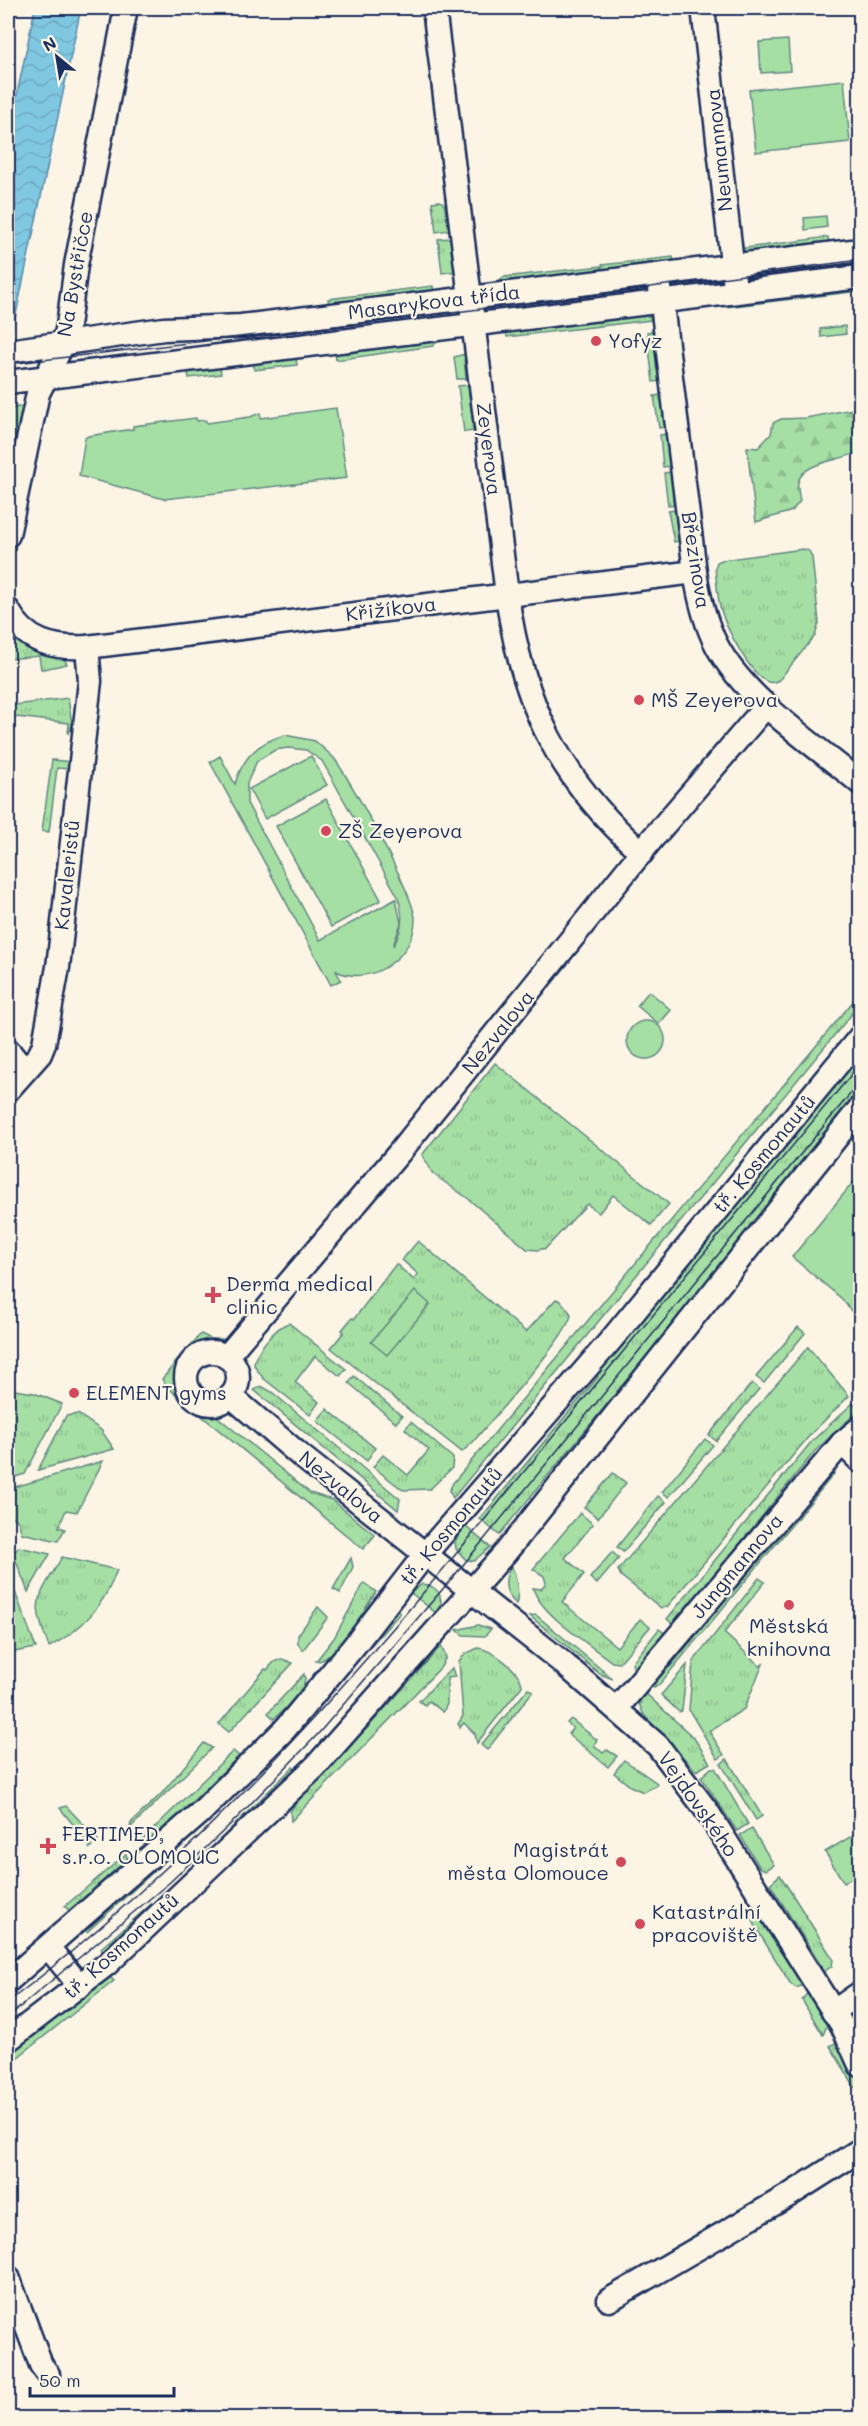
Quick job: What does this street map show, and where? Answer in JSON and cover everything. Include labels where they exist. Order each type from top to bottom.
[{"type":"street","name":"Na Bystřičce","points":[[8,535],[38,393],[25,380],[63,344],[80,241],[126,8]]},
{"type":"street","name":"Zeyerova","points":[[434,8],[507,595],[517,655],[532,700],[551,741],[578,787],[593,806],[642,853]]},
{"type":"street","name":"Neumannova","points":[[703,8],[735,292]]},
{"type":"street","name":"Masarykova třída","points":[[8,351],[164,329],[241,326],[861,250]]},
{"type":"street","name":"Březinova","points":[[658,275],[700,604],[718,647],[730,666],[767,705],[861,783]]},
{"type":"street","name":"Masarykova třída","points":[[25,380],[474,324],[663,309],[735,292],[861,277]]},
{"type":"street","name":"Křižíkova","points":[[87,647],[695,572]]},
{"type":"street","points":[[8,610],[19,626],[39,642],[64,648],[87,647]]},
{"type":"street","name":"Kavaleristů","points":[[8,1090],[40,1054],[44,1044],[58,967],[90,681],[87,647]]},
{"type":"street","name":"Nezvalova","points":[[226,1357],[437,1107],[642,853],[767,705]]},
{"type":"street","name":"tř. Kosmonautů","points":[[8,1981],[229,1787],[285,1729],[354,1646],[426,1553],[610,1340],[861,1037]]},
{"type":"street","points":[[8,1050],[24,1070]]},
{"type":"street","name":"tř. Kosmonautů","points":[[8,2040],[80,1986],[315,1767],[473,1591],[861,1108]]},
{"type":"street","points":[[211,1353],[226,1357],[232,1363],[238,1378],[231,1396],[220,1403],[202,1402],[189,1391],[186,1382],[190,1365],[195,1359],[211,1353]]},
{"type":"street","name":"Nezvalova","points":[[231,1396],[302,1456],[426,1553]]},
{"type":"street","name":"Jungmannova","points":[[616,1708],[842,1443],[861,1428]]},
{"type":"street","points":[[842,1443],[861,1461]]},
{"type":"street","name":"Vejdovského","points":[[426,1553],[616,1708],[658,1746],[693,1791],[837,2018],[861,2065]]},
{"type":"street","points":[[48,1947],[80,1986]]},
{"type":"street","points":[[837,2018],[861,1993]]},
{"type":"street","name":"Vejdovského","points":[[837,2018],[861,2047]]},
{"type":"street","points":[[609,2300],[791,2194],[861,2150]]},
{"type":"street","points":[[791,2194],[834,2174],[861,2169]]},
{"type":"street","points":[[8,2277],[41,2365],[48,2374]]},
{"type":"green space","points":[[788,40],[790,71],[761,73],[759,42]]},
{"type":"green space","points":[[844,80],[850,142],[756,152],[749,90]]},
{"type":"green space","points":[[440,201],[444,204],[449,230],[436,232],[432,202]]},
{"type":"green space","points":[[826,216],[827,227],[805,230],[804,218]]},
{"type":"green space","points":[[828,237],[830,248],[746,257],[738,249]]},
{"type":"green space","points":[[450,238],[452,258],[457,263],[457,271],[442,273],[438,239]]},
{"type":"green space","points":[[673,257],[675,268],[501,288],[500,281],[504,277],[601,266],[602,275],[602,265]]},
{"type":"green space","points":[[860,282],[860,291],[726,307],[722,304]]},
{"type":"green space","points":[[433,286],[434,297],[329,309],[328,299]]},
{"type":"green space","points":[[649,313],[651,320],[507,337],[505,325]]},
{"type":"green space","points":[[845,326],[846,334],[821,337],[820,329]]},
{"type":"green space","points":[[654,331],[661,381],[653,382],[647,332]]},
{"type":"green space","points":[[439,339],[433,346],[336,360],[334,346]]},
{"type":"green space","points":[[295,351],[297,365],[254,370],[252,357]]},
{"type":"green space","points":[[469,353],[464,360],[466,379],[457,379],[454,357]]},
{"type":"green space","points":[[219,360],[221,374],[189,378],[188,373],[202,362]]},
{"type":"green space","points":[[468,385],[474,431],[464,432],[458,386]]},
{"type":"green space","points":[[661,395],[666,427],[659,428],[654,396]]},
{"type":"green space","points":[[25,406],[8,491],[8,409]]},
{"type":"green space","points":[[336,408],[347,478],[164,499],[79,476],[85,438],[88,436],[133,429],[133,426],[196,418],[197,421],[205,420],[207,423],[250,417],[260,413],[261,418]]},
{"type":"green space","points":[[860,409],[860,451],[808,469],[798,482],[800,501],[792,511],[756,522],[747,447],[758,448],[771,434],[773,423],[781,419],[806,418]]},
{"type":"green space","points":[[667,434],[670,466],[663,467],[660,435]]},
{"type":"green space","points":[[671,472],[676,504],[668,505],[664,473]]},
{"type":"green space","points":[[676,510],[680,541],[674,542],[668,511]]},
{"type":"green space","points":[[803,549],[809,551],[812,557],[819,623],[815,636],[779,680],[769,682],[752,669],[728,627],[720,605],[715,568],[717,562],[722,560]]},
{"type":"green space","points":[[8,630],[16,638],[63,657],[67,664],[41,669],[39,656],[8,659]]},
{"type":"green space","points":[[68,698],[72,725],[68,734],[69,723],[8,716],[8,706]]},
{"type":"green space","points":[[285,735],[315,741],[334,758],[367,813],[404,887],[415,919],[413,933],[408,945],[399,956],[377,972],[356,976],[336,971],[341,980],[331,985],[210,762],[220,756],[235,784],[247,758],[259,746]],"holes":[[[288,748],[306,750],[322,761],[397,895],[402,921],[393,946],[401,923],[396,899],[320,940],[247,803],[247,783],[257,761],[275,750]]]},
{"type":"green space","points":[[311,756],[327,785],[265,819],[249,789]]},
{"type":"green space","points":[[52,760],[72,762],[70,769],[57,768],[49,832],[42,831]]},
{"type":"green space","points":[[326,799],[381,900],[331,927],[276,826]]},
{"type":"green space","points":[[649,991],[671,1010],[659,1024],[637,1006]]},
{"type":"green space","points":[[860,993],[860,1004],[453,1498],[449,1491],[453,1483]]},
{"type":"green space","points":[[646,1021],[659,1027],[665,1040],[659,1053],[646,1059],[633,1053],[627,1040],[633,1027]]},
{"type":"green space","points":[[860,1049],[860,1097],[499,1535],[480,1519],[598,1377],[593,1373]]},
{"type":"green space","points":[[495,1063],[669,1204],[651,1225],[613,1195],[599,1213],[587,1204],[546,1248],[527,1249],[466,1197],[433,1174],[422,1155]]},
{"type":"green space","points":[[860,1174],[860,1304],[851,1311],[842,1299],[792,1257]]},
{"type":"green space","points":[[418,1241],[526,1332],[556,1299],[561,1301],[571,1314],[558,1339],[544,1357],[462,1452],[331,1348],[344,1332],[342,1330],[352,1318],[354,1319],[396,1264],[414,1280],[418,1274],[402,1260]]},
{"type":"green space","points":[[415,1291],[430,1304],[387,1355],[371,1342]]},
{"type":"green space","points":[[289,1323],[346,1369],[340,1376],[315,1356],[295,1382],[319,1402],[310,1415],[263,1378],[254,1365],[267,1341],[278,1329]]},
{"type":"green space","points":[[798,1327],[805,1333],[764,1383],[756,1377]]},
{"type":"green space","points":[[201,1334],[211,1339],[223,1339],[227,1343],[195,1348],[190,1346]]},
{"type":"green space","points":[[808,1347],[849,1396],[810,1435],[667,1607],[661,1608],[621,1576],[618,1570]]},
{"type":"green space","points":[[176,1362],[183,1392],[180,1398],[166,1386],[162,1379]]},
{"type":"green space","points":[[354,1376],[402,1416],[396,1423],[349,1383]]},
{"type":"green space","points":[[752,1383],[759,1389],[716,1441],[709,1435]]},
{"type":"green space","points":[[261,1386],[272,1392],[400,1499],[398,1510],[254,1390]]},
{"type":"green space","points":[[8,1389],[34,1393],[62,1404],[25,1474],[8,1479]]},
{"type":"green space","points":[[853,1403],[859,1410],[815,1451],[674,1625],[667,1619],[812,1441]]},
{"type":"green space","points":[[208,1409],[310,1493],[332,1500],[375,1535],[363,1549],[197,1412]]},
{"type":"green space","points":[[327,1409],[375,1448],[367,1461],[317,1421]]},
{"type":"green space","points":[[78,1414],[101,1430],[114,1449],[38,1470],[66,1416]]},
{"type":"green space","points":[[411,1422],[453,1458],[452,1468],[430,1489],[403,1490],[373,1467],[383,1455],[408,1475],[429,1450],[405,1429]]},
{"type":"green space","points":[[705,1439],[713,1445],[669,1497],[662,1492]]},
{"type":"green space","points":[[103,1461],[77,1512],[66,1510],[59,1527],[65,1529],[58,1541],[22,1533],[18,1521],[8,1513],[8,1489]]},
{"type":"green space","points":[[831,1470],[834,1474],[659,1685],[654,1688],[648,1684],[661,1669],[670,1667]]},
{"type":"green space","points":[[613,1473],[626,1483],[598,1518],[584,1507]]},
{"type":"green space","points":[[658,1496],[666,1502],[623,1552],[617,1547]]},
{"type":"green space","points":[[580,1513],[593,1524],[565,1558],[584,1574],[562,1602],[617,1647],[640,1619],[650,1627],[619,1663],[612,1662],[555,1619],[533,1588],[541,1589],[546,1583],[544,1576],[533,1569]]},
{"type":"green space","points":[[465,1526],[490,1547],[474,1561],[466,1560],[456,1549],[455,1541]]},
{"type":"green space","points":[[19,1547],[50,1554],[28,1592],[13,1553]]},
{"type":"green space","points":[[612,1552],[619,1558],[597,1584],[590,1578]]},
{"type":"green space","points":[[62,1557],[117,1570],[106,1595],[90,1616],[72,1633],[49,1647],[40,1619],[39,1600]]},
{"type":"green space","points":[[351,1558],[353,1567],[340,1593],[333,1589]]},
{"type":"green space","points":[[511,1566],[517,1584],[516,1604],[506,1586]]},
{"type":"green space","points":[[8,1573],[36,1648],[8,1653]]},
{"type":"green space","points":[[759,1578],[765,1582],[724,1633],[760,1666],[763,1664],[744,1709],[709,1731],[724,1755],[718,1759],[689,1710],[693,1662]]},
{"type":"green space","points":[[364,1583],[376,1592],[340,1644],[324,1659],[316,1661],[334,1638]]},
{"type":"green space","points":[[422,1584],[433,1587],[440,1595],[441,1603],[436,1613],[411,1593]]},
{"type":"green space","points":[[318,1607],[328,1617],[303,1650],[298,1644],[298,1635]]},
{"type":"green space","points":[[396,1609],[400,1613],[274,1755],[206,1824],[87,1932],[82,1927]]},
{"type":"green space","points":[[536,1615],[613,1679],[600,1674],[530,1616]]},
{"type":"green space","points":[[478,1625],[491,1629],[485,1636],[463,1635],[457,1630]]},
{"type":"green space","points":[[659,1629],[666,1634],[634,1671],[632,1663]]},
{"type":"green space","points":[[441,1646],[446,1657],[441,1667],[291,1821],[290,1811],[306,1790],[371,1724]]},
{"type":"green space","points":[[478,1648],[491,1653],[512,1668],[522,1686],[477,1743],[475,1734],[464,1723],[460,1727],[458,1724],[463,1716],[459,1661],[465,1654]]},
{"type":"green space","points":[[282,1659],[293,1663],[229,1732],[219,1724],[265,1669],[267,1670],[274,1662]]},
{"type":"green space","points":[[687,1665],[682,1711],[679,1712],[661,1695]]},
{"type":"green space","points":[[452,1668],[455,1677],[447,1678],[447,1704],[443,1712],[429,1701],[425,1705],[419,1701]]},
{"type":"green space","points":[[304,1674],[305,1680],[300,1692],[274,1719],[268,1713]]},
{"type":"green space","points":[[528,1689],[533,1691],[487,1750],[481,1745]]},
{"type":"green space","points":[[643,1691],[694,1738],[710,1763],[696,1771],[644,1715],[639,1704]]},
{"type":"green space","points":[[571,1719],[597,1740],[594,1745],[603,1753],[607,1750],[617,1756],[608,1767],[568,1734],[573,1728],[567,1723]]},
{"type":"green space","points":[[204,1743],[212,1748],[130,1828],[131,1823],[162,1793]]},
{"type":"green space","points":[[233,1751],[239,1756],[152,1841],[141,1841]]},
{"type":"green space","points":[[727,1759],[762,1816],[756,1820],[721,1764]]},
{"type":"green space","points":[[624,1760],[657,1783],[656,1786],[643,1792],[630,1786],[614,1773]]},
{"type":"green space","points":[[293,1767],[297,1771],[107,1956],[101,1948],[182,1877]]},
{"type":"green space","points":[[711,1768],[715,1768],[748,1824],[737,1831],[701,1777]]},
{"type":"green space","points":[[66,1806],[98,1840],[89,1849],[90,1846],[60,1808]]},
{"type":"green space","points":[[752,1829],[774,1865],[766,1870],[760,1868],[740,1835]]},
{"type":"green space","points":[[860,1831],[860,1872],[844,1883],[825,1852]]},
{"type":"green space","points":[[126,1854],[128,1861],[71,1913],[65,1906]]},
{"type":"green space","points":[[780,1875],[833,1959],[832,1966],[819,1975],[822,1967],[770,1884]]},
{"type":"green space","points":[[750,1911],[760,1915],[804,1985],[796,1988],[790,1983],[756,1928]]},
{"type":"green space","points":[[108,1975],[114,1981],[8,2065],[8,2054]]},
{"type":"green space","points":[[808,1992],[828,2023],[823,2035],[802,2000]]},
{"type":"green space","points":[[837,2042],[860,2083],[860,2091],[857,2090],[830,2046]]},
{"type":"water","points":[[35,8],[81,8],[8,352],[8,137]]},
{"type":"tram line","points":[[8,364],[472,310],[860,260]]},
{"type":"tram line","points":[[8,2002],[81,1944],[150,1883],[217,1819],[343,1685],[464,1544],[860,1064]]},
{"type":"tram line","points":[[8,2017],[170,1882],[238,1817],[318,1734],[454,1576],[860,1082]]},
{"type":"place","name":"Yofyz","points":[[596,341]]},
{"type":"place","name":"MŠ Zeyerova","points":[[639,700]]},
{"type":"place","name":"ZŠ Zeyerova","points":[[326,831]]},
{"type":"place","name":"Derma medical clinic","points":[[213,1295]]},
{"type":"place","name":"ELEMENT gyms","points":[[74,1393]]},
{"type":"place","name":"Městská knihovna","points":[[789,1605]]},
{"type":"place","name":"FERTIMED, s.r.o. OLOMOUC","points":[[48,1846]]},
{"type":"place","name":"Magistrát města Olomouce","points":[[621,1862]]},
{"type":"place","name":"Katastrální pracoviště","points":[[640,1924]]}]
